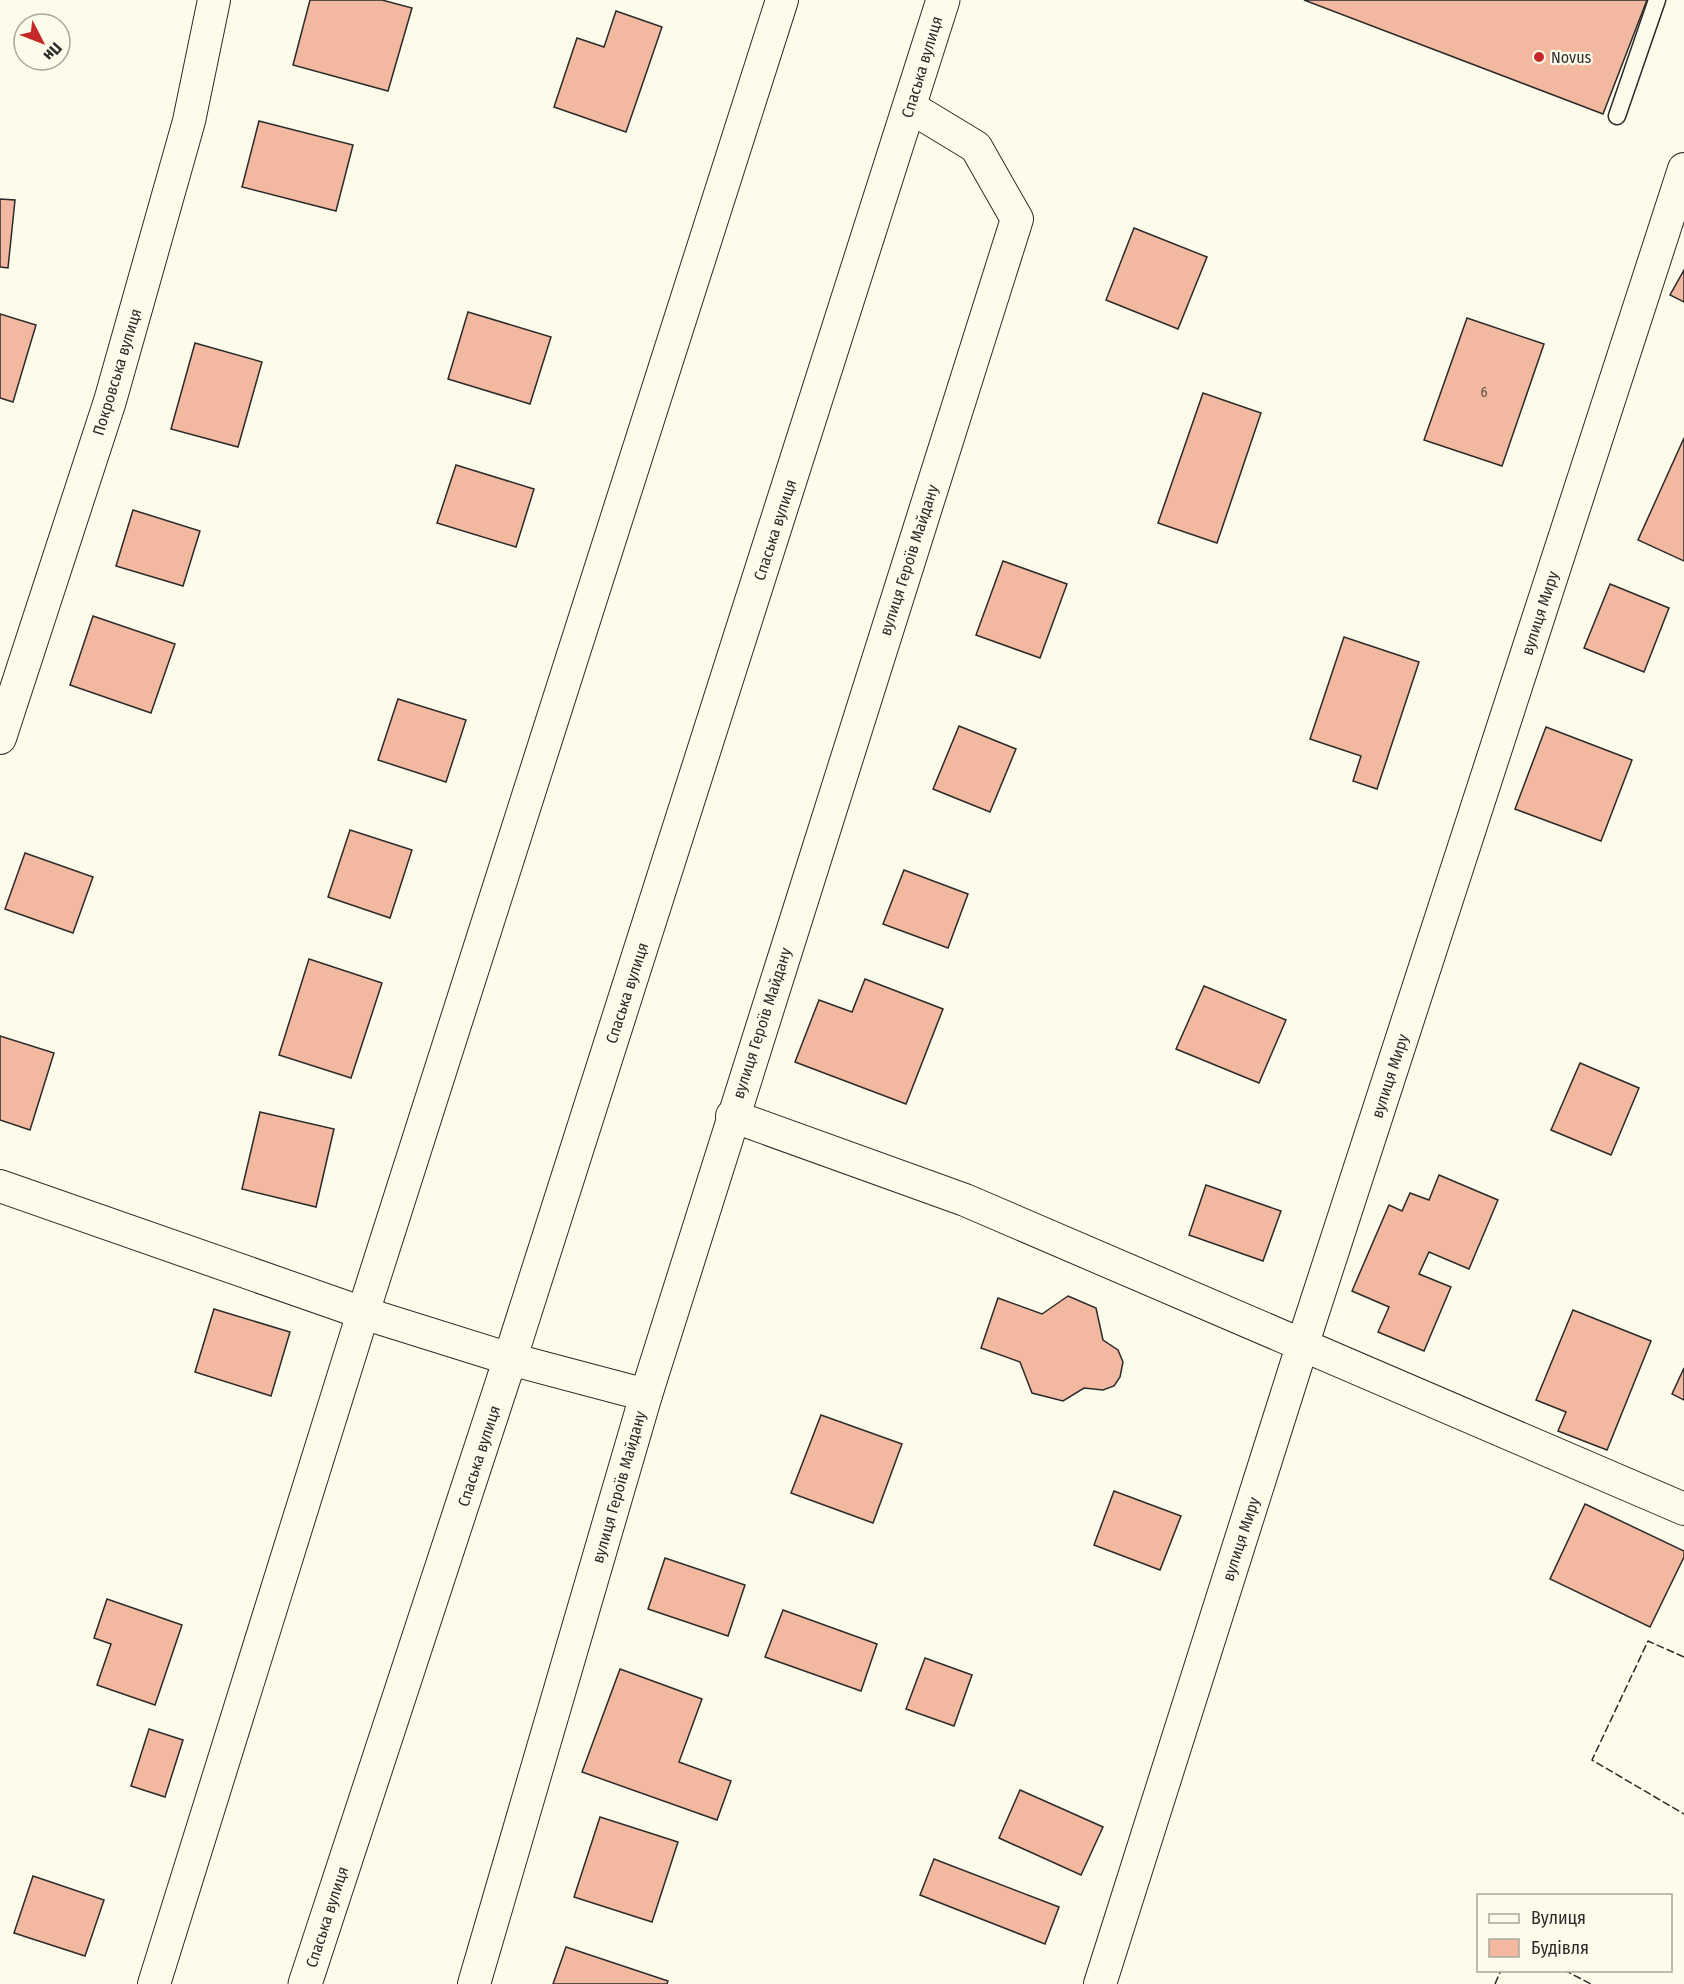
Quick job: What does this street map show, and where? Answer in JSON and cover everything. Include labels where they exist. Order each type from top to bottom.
[{"type":"street","name":"Покровська вулиця","points":[[0,738],[110,401],[189,121],[214,0]]},
{"type":"street","points":[[154,1984],[363,1313],[782,0]]},
{"type":"street","name":"Спаська вулиця","points":[[305,1984],[510,1359],[943,0]]},
{"type":"street","name":"вулиця Героїв Майдану","points":[[474,1984],[646,1395],[732,1116],[1017,219],[976,147],[910,107]]},
{"type":"street","name":"вулиця Миру","points":[[1100,1984],[1303,1343],[1684,169]]},
{"type":"street","points":[[732,1116],[965,1200],[1303,1343],[1684,1509]]},
{"type":"street","points":[[0,1186],[363,1313],[510,1359],[646,1395]]},
{"type":"lane","points":[[1617,116],[1657,0]]},
{"type":"building","points":[[310,0],[382,0],[412,8],[388,91],[293,65]]},
{"type":"building","name":"Novus","points":[[1304,0],[1647,0],[1603,114]]},
{"type":"building","points":[[616,11],[662,27],[626,132],[554,107],[577,38],[604,47]]},
{"type":"building","points":[[259,121],[353,145],[336,211],[242,187]]},
{"type":"building","points":[[0,199],[15,200],[8,268],[0,267]]},
{"type":"building","points":[[1134,228],[1207,257],[1178,329],[1106,300]]},
{"type":"building","points":[[1684,270],[1684,302],[1670,295]]},
{"type":"building","points":[[468,312],[551,337],[530,404],[448,379]]},
{"type":"building","points":[[0,314],[36,325],[13,402],[0,398]]},
{"type":"building","points":[[1467,318],[1544,344],[1502,466],[1424,440]]},
{"type":"building","points":[[195,343],[262,362],[238,447],[171,429]]},
{"type":"building","points":[[1203,393],[1261,413],[1217,543],[1158,523]]},
{"type":"building","points":[[1684,438],[1684,561],[1638,540]]},
{"type":"building","points":[[456,465],[534,489],[516,547],[437,523]]},
{"type":"building","points":[[133,510],[200,531],[183,586],[116,566]]},
{"type":"building","points":[[1003,561],[1067,584],[1040,658],[976,635]]},
{"type":"building","points":[[1610,584],[1669,608],[1644,672],[1584,648]]},
{"type":"building","points":[[93,616],[175,644],[151,713],[70,685]]},
{"type":"building","points":[[1344,637],[1419,662],[1377,789],[1353,781],[1361,756],[1310,739]]},
{"type":"building","points":[[398,699],[466,720],[446,782],[378,760]]},
{"type":"building","points":[[959,726],[1016,749],[990,812],[933,789]]},
{"type":"building","points":[[1546,727],[1632,760],[1601,841],[1515,809]]},
{"type":"building","points":[[350,830],[412,850],[390,918],[328,897]]},
{"type":"building","points":[[25,853],[93,877],[73,933],[5,909]]},
{"type":"building","points":[[904,870],[968,894],[948,948],[883,924]]},
{"type":"building","points":[[309,959],[382,983],[351,1078],[279,1055]]},
{"type":"building","points":[[865,979],[943,1009],[906,1104],[795,1062],[819,1000],[852,1012]]},
{"type":"building","points":[[1204,986],[1286,1020],[1259,1083],[1176,1049]]},
{"type":"building","points":[[0,1036],[54,1053],[30,1130],[0,1120]]},
{"type":"building","points":[[1580,1063],[1639,1088],[1611,1155],[1551,1130]]},
{"type":"building","points":[[260,1112],[334,1129],[316,1207],[242,1189]]},
{"type":"building","points":[[1439,1175],[1498,1200],[1469,1269],[1429,1252],[1419,1274],[1451,1287],[1424,1351],[1378,1332],[1389,1307],[1352,1291],[1389,1205],[1402,1211],[1410,1193],[1429,1200]]},
{"type":"building","points":[[1206,1185],[1281,1211],[1263,1261],[1189,1235]]},
{"type":"building","points":[[1068,1296],[1096,1308],[1103,1340],[1118,1350],[1123,1362],[1120,1377],[1114,1386],[1103,1390],[1084,1388],[1063,1401],[1032,1393],[1020,1362],[981,1348],[998,1298],[1042,1314]]},
{"type":"building","points":[[214,1309],[290,1332],[271,1396],[195,1372]]},
{"type":"building","points":[[1573,1310],[1651,1341],[1607,1450],[1558,1431],[1566,1412],[1536,1400]]},
{"type":"building","points":[[1684,1368],[1684,1400],[1672,1394]]},
{"type":"building","points":[[821,1415],[902,1444],[873,1523],[791,1493]]},
{"type":"building","points":[[1114,1491],[1181,1516],[1160,1570],[1094,1545]]},
{"type":"building","points":[[1585,1504],[1684,1551],[1684,1557],[1650,1627],[1550,1579]]},
{"type":"building","points":[[665,1558],[745,1585],[728,1636],[648,1609]]},
{"type":"building","points":[[107,1599],[182,1625],[155,1705],[97,1685],[111,1644],[94,1638]]},
{"type":"building","points":[[783,1610],[877,1644],[861,1691],[765,1657]]},
{"type":"building","points":[[925,1658],[972,1675],[954,1726],[906,1709]]},
{"type":"building","points":[[620,1669],[702,1699],[679,1762],[731,1781],[717,1820],[582,1772]]},
{"type":"building","points":[[149,1729],[183,1740],[165,1797],[131,1786]]},
{"type":"building","points":[[1020,1790],[1103,1827],[1081,1875],[999,1838]]},
{"type":"building","points":[[600,1817],[678,1842],[652,1922],[574,1897]]},
{"type":"building","points":[[934,1859],[1059,1907],[1045,1944],[920,1895]]},
{"type":"building","points":[[33,1876],[104,1900],[85,1956],[14,1933]]},
{"type":"building","points":[[566,1947],[668,1981],[667,1984],[553,1984]]},
{"type":"fence","points":[[1684,1657],[1648,1641],[1592,1760],[1684,1814]]},
{"type":"fence","points":[[1495,1984],[1500,1972]]},
{"type":"fence","points":[[1568,1972],[1591,1984]]},
{"type":"place","name":"Novus","points":[[1539,57]]}]
